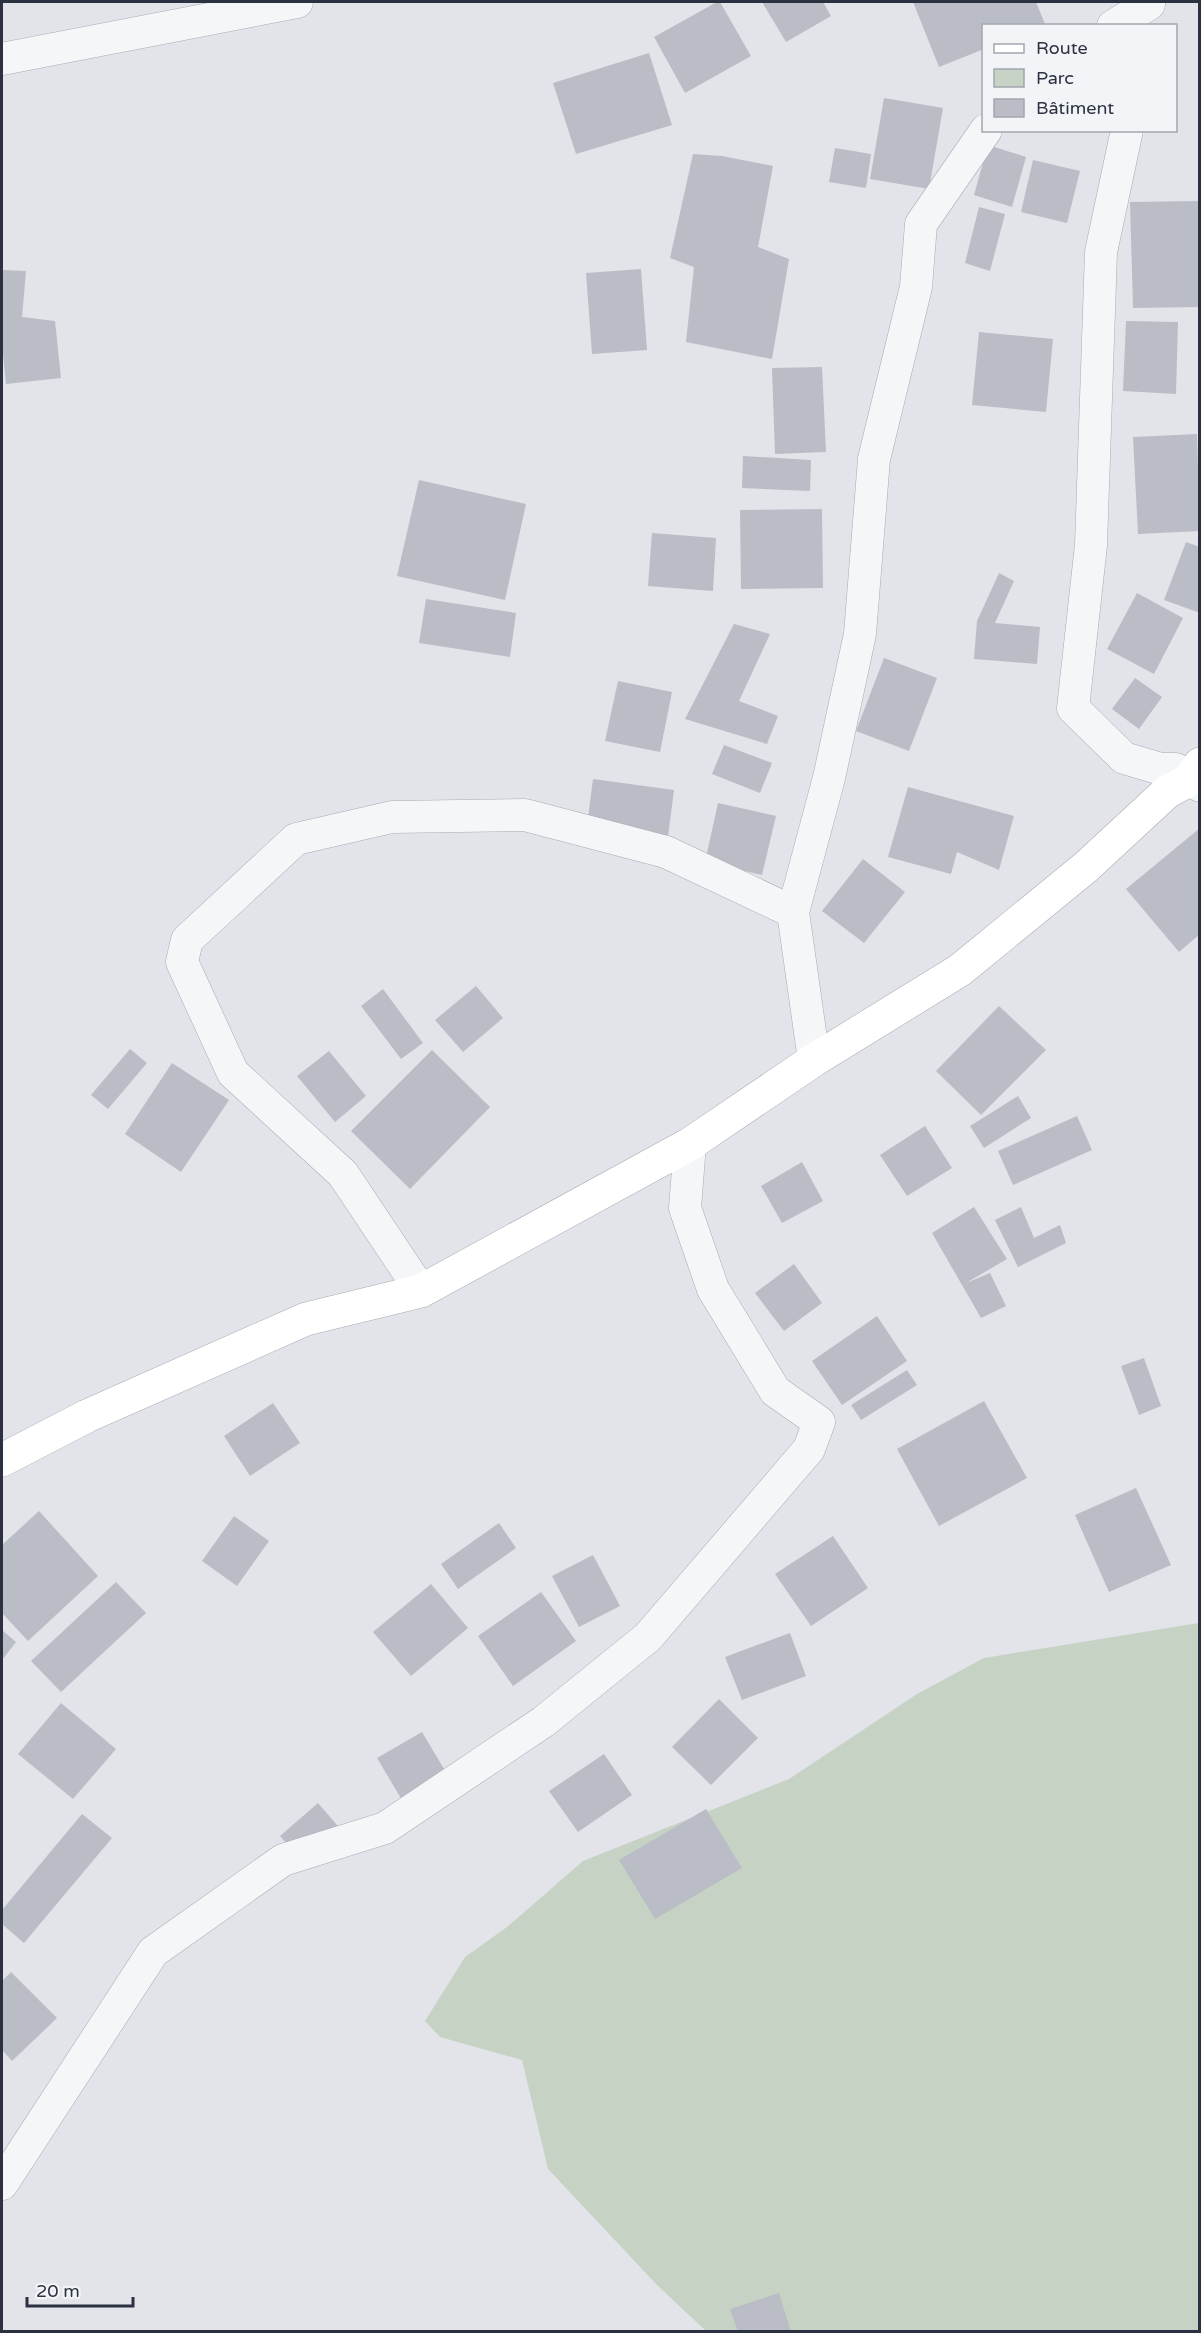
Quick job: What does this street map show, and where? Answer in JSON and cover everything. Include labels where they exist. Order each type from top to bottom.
[{"type":"main road","points":[[2,1460],[87,1416],[306,1319],[422,1291],[690,1144],[814,1060],[960,970],[1086,867],[1167,792],[1196,776]]},
{"type":"street","points":[[2,59],[297,2]]},
{"type":"street","points":[[1117,24],[1147,10]]},
{"type":"street","points":[[814,1060],[794,912],[829,778],[860,634],[874,459],[916,287],[921,224],[985,132]]},
{"type":"street","points":[[1127,132],[1101,252],[1091,545],[1073,708],[1124,758],[1161,769],[1176,769],[1196,776]]},
{"type":"street","points":[[422,1291],[343,1174],[233,1072],[182,962],[187,940],[297,839],[392,817],[525,815],[666,852],[794,912]]},
{"type":"street","points":[[2,2184],[153,1952],[283,1860],[385,1828],[543,1722],[648,1637],[809,1449],[819,1422],[775,1391],[713,1289],[685,1208],[690,1144]]},
{"type":"green space","points":[[1199,1623],[1199,2331],[706,2331],[657,2285],[548,2169],[522,2060],[440,2037],[425,2021],[465,1957],[507,1927],[583,1861],[789,1779],[917,1694],[984,1658]]},
{"type":"building","points":[[720,2],[751,56],[685,93],[654,37]]},
{"type":"building","points":[[762,2],[823,2],[831,16],[786,42]]},
{"type":"building","points":[[913,2],[1036,2],[1045,24],[982,24],[982,50],[939,67]]},
{"type":"building","points":[[649,53],[672,125],[576,154],[553,83]]},
{"type":"building","points":[[884,98],[943,108],[929,189],[870,179]]},
{"type":"building","points":[[988,145],[1026,157],[1012,207],[974,195]]},
{"type":"building","points":[[835,148],[871,154],[866,188],[829,182]]},
{"type":"building","points":[[693,154],[722,156],[773,166],[758,247],[789,259],[772,359],[686,342],[694,267],[670,258]]},
{"type":"building","points":[[1033,160],[1080,171],[1067,223],[1021,212]]},
{"type":"building","points":[[1200,201],[1200,307],[1133,308],[1130,202]]},
{"type":"building","points":[[979,207],[1005,214],[990,271],[965,263]]},
{"type":"building","points":[[641,269],[647,350],[592,354],[586,273]]},
{"type":"building","points":[[2,270],[26,271],[22,317],[55,321],[61,378],[6,384],[2,343]]},
{"type":"building","points":[[1126,321],[1178,322],[1176,394],[1123,391]]},
{"type":"building","points":[[979,332],[1053,339],[1046,412],[972,405]]},
{"type":"building","points":[[822,367],[826,452],[775,454],[772,368]]},
{"type":"building","points":[[1197,434],[1200,531],[1138,534],[1133,437]]},
{"type":"building","points":[[743,456],[811,460],[810,491],[742,488]]},
{"type":"building","points":[[419,480],[526,504],[505,600],[397,576]]},
{"type":"building","points":[[822,509],[823,588],[741,589],[740,510]]},
{"type":"building","points":[[652,533],[716,538],[713,591],[648,586]]},
{"type":"building","points":[[1186,542],[1200,547],[1200,613],[1164,600]]},
{"type":"building","points":[[999,573],[1014,581],[995,623],[1040,627],[1037,664],[974,659],[977,621]]},
{"type":"building","points":[[1137,593],[1183,618],[1154,674],[1107,649]]},
{"type":"building","points":[[426,599],[516,613],[510,657],[419,643]]},
{"type":"building","points":[[734,624],[770,634],[739,701],[778,716],[767,744],[685,719]]},
{"type":"building","points":[[884,658],[937,678],[909,751],[856,731]]},
{"type":"building","points":[[1135,678],[1162,697],[1139,729],[1112,709]]},
{"type":"building","points":[[618,681],[672,692],[660,752],[605,741]]},
{"type":"building","points":[[724,745],[772,763],[760,793],[712,774]]},
{"type":"building","points":[[593,779],[674,790],[666,852],[585,841]]},
{"type":"building","points":[[908,787],[1014,816],[999,870],[957,852],[951,874],[888,857]]},
{"type":"building","points":[[718,803],[776,816],[762,875],[705,862]]},
{"type":"building","points":[[1200,828],[1200,934],[1179,952],[1126,889]]},
{"type":"building","points":[[863,859],[905,892],[864,943],[822,911]]},
{"type":"building","points":[[476,986],[503,1018],[463,1052],[435,1020]]},
{"type":"building","points":[[383,989],[423,1043],[401,1059],[361,1006]]},
{"type":"building","points":[[999,1006],[1046,1050],[981,1115],[936,1071]]},
{"type":"building","points":[[130,1049],[147,1063],[108,1109],[91,1095]]},
{"type":"building","points":[[432,1050],[490,1107],[410,1189],[351,1131]]},
{"type":"building","points":[[329,1051],[366,1096],[335,1122],[297,1076]]},
{"type":"building","points":[[172,1063],[229,1100],[181,1172],[125,1134]]},
{"type":"building","points":[[1018,1096],[1031,1118],[984,1148],[970,1126]]},
{"type":"building","points":[[1077,1116],[1092,1150],[1013,1185],[998,1151]]},
{"type":"building","points":[[925,1126],[952,1168],[907,1196],[880,1155]]},
{"type":"building","points":[[802,1162],[823,1201],[782,1223],[761,1186]]},
{"type":"building","points":[[974,1207],[1007,1259],[966,1283],[990,1273],[1006,1306],[981,1318],[932,1233]]},
{"type":"building","points":[[1021,1207],[1034,1238],[1060,1225],[1066,1243],[1018,1267],[995,1220]]},
{"type":"building","points":[[794,1264],[822,1303],[784,1331],[755,1293]]},
{"type":"building","points":[[877,1316],[907,1361],[842,1405],[812,1361]]},
{"type":"building","points":[[1144,1358],[1161,1406],[1139,1415],[1121,1366]]},
{"type":"building","points":[[907,1370],[917,1385],[861,1420],[851,1405]]},
{"type":"building","points":[[984,1401],[1027,1478],[939,1526],[897,1449]]},
{"type":"building","points":[[273,1403],[300,1443],[250,1476],[224,1436]]},
{"type":"building","points":[[1136,1488],[1171,1565],[1109,1592],[1075,1515]]},
{"type":"building","points":[[39,1511],[98,1576],[28,1641],[2,1613],[2,1545]]},
{"type":"building","points":[[234,1516],[269,1541],[237,1586],[202,1561]]},
{"type":"building","points":[[499,1523],[516,1548],[458,1589],[441,1564]]},
{"type":"building","points":[[833,1536],[868,1588],[811,1626],[775,1574]]},
{"type":"building","points":[[593,1555],[620,1606],[579,1627],[552,1576]]},
{"type":"building","points":[[116,1582],[146,1613],[61,1692],[31,1661]]},
{"type":"building","points":[[431,1584],[468,1628],[411,1676],[373,1632]]},
{"type":"building","points":[[541,1592],[576,1641],[513,1686],[478,1636]]},
{"type":"building","points":[[2,1630],[16,1642],[2,1660]]},
{"type":"building","points":[[790,1633],[806,1676],[742,1700],[725,1657]]},
{"type":"building","points":[[719,1699],[758,1738],[711,1785],[672,1747]]},
{"type":"building","points":[[61,1703],[116,1749],[73,1799],[18,1754]]},
{"type":"building","points":[[422,1732],[447,1774],[402,1800],[377,1758]]},
{"type":"building","points":[[604,1754],[632,1795],[578,1832],[549,1791]]},
{"type":"building","points":[[318,1803],[343,1832],[305,1865],[280,1836]]},
{"type":"building","points":[[706,1809],[742,1868],[655,1919],[619,1860]]},
{"type":"building","points":[[82,1814],[112,1838],[24,1943],[2,1924],[2,1910]]},
{"type":"building","points":[[11,1972],[57,2018],[12,2061],[2,2050],[2,1981]]},
{"type":"building","points":[[779,2293],[791,2332],[738,2332],[730,2309]]}]
